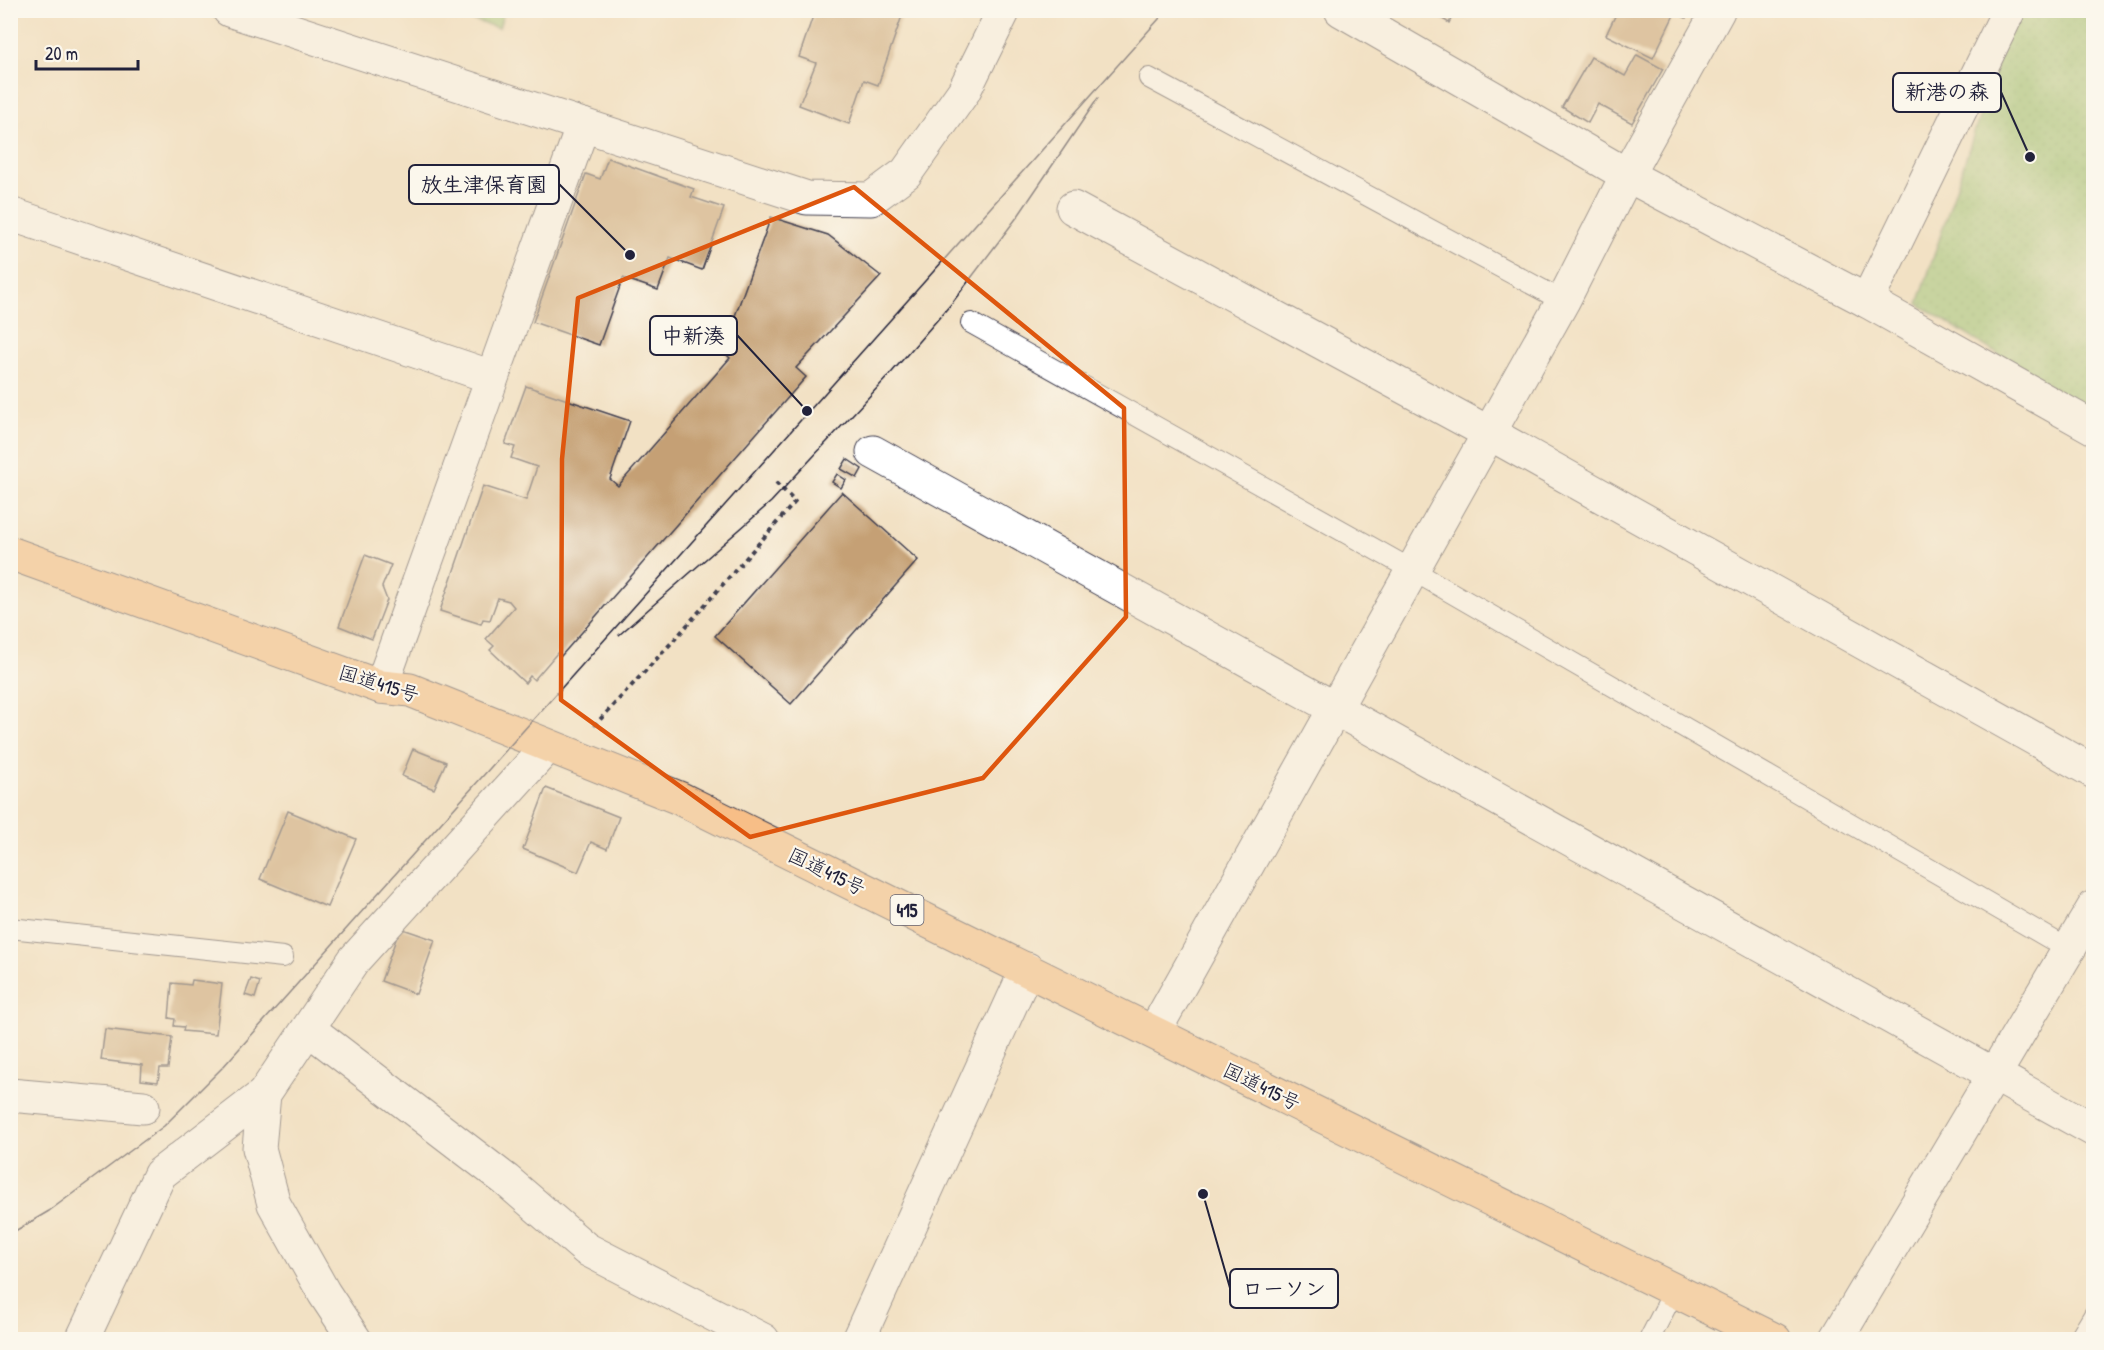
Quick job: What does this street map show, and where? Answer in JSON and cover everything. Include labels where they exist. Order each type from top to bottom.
[{"type":"highway","name":"国道415号","points":[[10,553],[381,687],[410,690],[679,798],[1774,1340]]},
{"type":"street","points":[[229,10],[807,198],[871,199],[906,173],[957,100],[1004,10]]},
{"type":"street","points":[[1341,10],[1627,175],[1868,301],[2094,428]]},
{"type":"street","points":[[1868,301],[2009,10]]},
{"type":"street","points":[[1154,1032],[1563,301],[1627,175],[1718,11]]},
{"type":"street","points":[[381,687],[583,124]]},
{"type":"street","points":[[1073,208],[1489,433],[2094,772]]},
{"type":"street","points":[[10,214],[492,377]]},
{"type":"street","points":[[873,452],[2094,1130]]},
{"type":"street","points":[[82,1340],[160,1174],[264,1094],[310,1030],[354,960],[548,746]]},
{"type":"street","points":[[1836,1340],[2094,907]]},
{"type":"street","points":[[858,1340],[1027,969]]},
{"type":"street","points":[[310,1030],[506,1180],[586,1249],[763,1340]]},
{"type":"street","points":[[264,1094],[259,1148],[274,1204],[324,1293],[354,1340]]},
{"type":"street","points":[[10,1095],[143,1107]]},
{"type":"lane","points":[[1149,78],[1563,301]]},
{"type":"lane","points":[[971,323],[1412,570],[2068,949]]},
{"type":"lane","points":[[10,928],[283,957]]},
{"type":"lane","points":[[1649,1340],[1674,1291]]},
{"type":"lane","points":[[2079,1340],[2094,1315]]},
{"type":"path","points":[[587,734],[676,638],[795,502],[774,480]]},
{"type":"highlighted area","points":[[854,187],[1124,408],[1126,617],[983,778],[750,837],[561,700],[562,459],[578,298]]},
{"type":"green space","points":[[441,11],[504,11],[499,28]]},
{"type":"green space","points":[[2014,11],[2093,11],[2093,414],[1918,304]]},
{"type":"building","points":[[815,10],[904,10],[878,85],[864,80],[849,124],[799,105],[816,63],[799,57]]},
{"type":"building","points":[[1428,10],[1456,10],[1449,23]]},
{"type":"building","points":[[1618,10],[1689,10],[1686,18],[1675,13],[1653,58],[1606,35]]},
{"type":"building","points":[[1637,55],[1663,69],[1632,123],[1598,104],[1588,123],[1562,107],[1591,57],[1625,76]]},
{"type":"building","points":[[608,158],[694,189],[691,197],[724,208],[702,270],[670,258],[658,290],[623,278],[599,345],[533,322],[586,174],[600,179]]},
{"type":"building","points":[[771,217],[828,235],[881,276],[796,368],[806,377],[561,656],[558,652],[534,680],[530,676],[525,683],[490,650],[494,646],[486,639],[514,607],[509,601],[498,598],[490,620],[483,619],[481,624],[440,611],[483,486],[526,500],[537,467],[511,458],[515,447],[505,444],[526,386],[630,421],[610,479],[618,486],[730,358],[723,351],[736,334],[731,327]]},
{"type":"building","points":[[847,459],[862,469],[857,478],[841,469]]},
{"type":"building","points":[[837,474],[846,480],[841,488],[832,482]]},
{"type":"building","points":[[842,492],[918,560],[791,704],[715,636]]},
{"type":"building","points":[[365,555],[391,565],[382,587],[387,600],[372,639],[339,626]]},
{"type":"building","points":[[413,749],[446,762],[434,789],[402,776]]},
{"type":"building","points":[[546,788],[619,817],[607,849],[591,842],[578,872],[523,849]]},
{"type":"building","points":[[288,811],[356,839],[327,907],[260,879]]},
{"type":"building","points":[[400,928],[435,940],[416,994],[381,981]]},
{"type":"building","points":[[251,979],[260,982],[255,998],[245,995]]},
{"type":"building","points":[[192,980],[222,984],[216,1034],[183,1031],[184,1027],[174,1026],[175,1019],[169,1018],[172,983],[191,985]]},
{"type":"building","points":[[105,1029],[172,1037],[168,1068],[160,1068],[158,1082],[141,1080],[142,1065],[101,1060]]},
{"type":"tram line","points":[[10,1234],[49,1211],[164,1126],[223,1067],[1167,10]]},
{"type":"tram line","points":[[619,635],[771,502],[892,372],[952,303],[1018,216],[1098,98]]},
{"type":"place","name":"新港の森","points":[[2030,157]]},
{"type":"place","name":"放生津保育園","points":[[630,255]]},
{"type":"place","name":"中新湊","points":[[807,411]]},
{"type":"place","name":"ローソン","points":[[1203,1194]]}]
